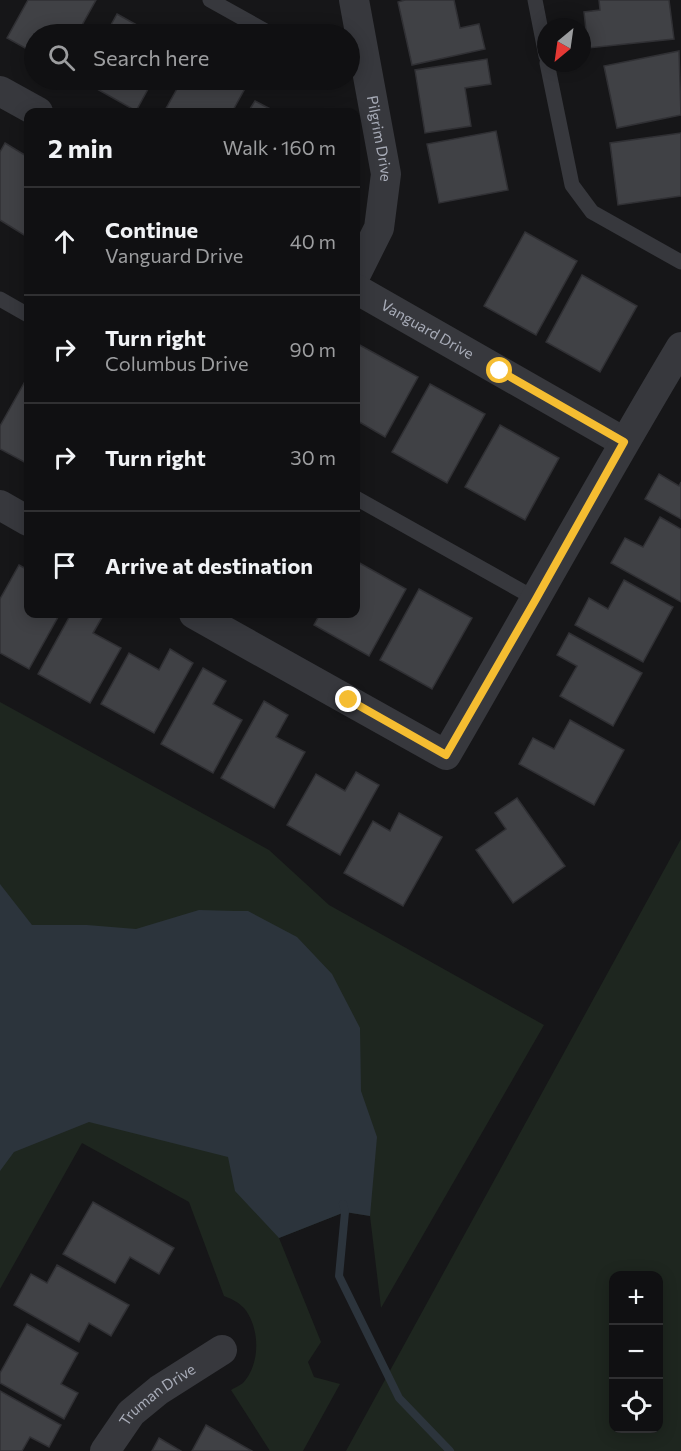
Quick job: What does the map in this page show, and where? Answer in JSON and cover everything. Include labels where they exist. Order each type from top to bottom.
[{"type":"street","name":"Pilgrim Drive","points":[[354,0],[355,24]]},
{"type":"street","name":"Pilgrim Drive","points":[[360,65],[386,174],[379,228],[360,266]]},
{"type":"street","points":[[0,91],[31,108]]},
{"type":"street","name":"Vanguard Drive","points":[[360,291],[624,442]]},
{"type":"street","points":[[201,618],[446,755],[624,442],[681,347]]},
{"type":"street","points":[[0,505],[24,519]]},
{"type":"street","name":"Truman Drive","points":[[105,1451],[131,1413],[159,1390],[222,1350]]},
{"type":"lane","points":[[210,0],[254,24]]},
{"type":"lane","points":[[535,0],[539,18]]},
{"type":"lane","points":[[549,72],[572,185],[592,212],[681,262]]},
{"type":"lane","points":[[0,299],[24,313]]},
{"type":"lane","points":[[360,500],[536,599]]},
{"type":"shaded area","points":[[0,702],[269,850],[329,905],[544,1025],[381,1308],[370,1216],[345,1212],[279,1238],[321,1342],[308,1362],[314,1377],[340,1384],[303,1451],[270,1451],[231,1390],[243,1383],[253,1366],[256,1346],[253,1325],[244,1308],[224,1296],[189,1202],[82,1143],[0,1289]]},
{"type":"shaded area","points":[[681,839],[681,1451],[346,1451]]},
{"type":"shaded area","points":[[0,884],[32,925],[87,925],[136,929],[199,910],[248,911],[297,937],[332,974],[360,1028],[361,1091],[377,1137],[370,1216],[345,1212],[279,1238],[235,1191],[228,1157],[89,1122],[14,1152],[0,1171]]},
{"type":"building","points":[[28,0],[96,0],[83,24],[24,24],[24,47],[7,38]]},
{"type":"building","points":[[454,0],[460,28],[479,24],[485,49],[412,65],[398,2]]},
{"type":"building","points":[[599,0],[669,0],[674,39],[591,48],[591,18],[585,18],[584,12],[600,10]]},
{"type":"building","points":[[117,14],[135,24],[112,24]]},
{"type":"building","points":[[679,51],[681,115],[617,128],[604,66]]},
{"type":"building","points":[[487,59],[491,84],[465,88],[471,126],[425,133],[415,70]]},
{"type":"building","points":[[99,90],[148,90],[138,108],[131,108]]},
{"type":"building","points":[[176,90],[244,90],[234,108],[166,108]]},
{"type":"building","points":[[255,101],[268,108],[251,108]]},
{"type":"building","points":[[496,131],[508,190],[439,203],[427,144]]},
{"type":"building","points":[[681,133],[681,196],[618,205],[610,143]]},
{"type":"building","points":[[5,143],[24,155],[24,235],[0,220],[0,152]]},
{"type":"building","points":[[525,232],[577,261],[536,335],[484,306]]},
{"type":"building","points":[[582,275],[637,306],[600,372],[546,342]]},
{"type":"building","points":[[360,345],[418,377],[385,437],[360,422]]},
{"type":"building","points":[[24,383],[24,462],[0,449],[0,426]]},
{"type":"building","points":[[430,384],[485,414],[447,483],[392,452]]},
{"type":"building","points":[[500,425],[559,458],[525,520],[465,487]]},
{"type":"building","points":[[659,474],[679,486],[681,482],[681,519],[645,499]]},
{"type":"building","points":[[660,517],[681,529],[681,602],[611,563],[625,538],[643,547]]},
{"type":"building","points":[[360,563],[406,589],[369,656],[314,625],[318,618],[360,618]]},
{"type":"building","points":[[19,565],[24,568],[24,618],[57,618],[29,669],[0,653],[0,599]]},
{"type":"building","points":[[624,580],[673,607],[643,662],[575,625],[589,598],[608,609]]},
{"type":"building","points":[[419,589],[472,618],[432,689],[380,660]]},
{"type":"building","points":[[69,618],[102,618],[93,633],[121,648],[90,703],[38,674]]},
{"type":"building","points":[[569,633],[642,673],[613,726],[560,696],[577,666],[557,655]]},
{"type":"building","points":[[170,649],[193,663],[154,733],[101,704],[129,653],[159,670]]},
{"type":"building","points":[[203,668],[226,681],[213,704],[242,720],[213,773],[161,744]]},
{"type":"building","points":[[264,701],[288,715],[276,737],[305,752],[274,808],[221,778]]},
{"type":"building","points":[[570,720],[624,750],[594,805],[519,764],[533,738],[554,749]]},
{"type":"building","points":[[356,772],[379,785],[340,855],[287,825],[316,774],[345,791]]},
{"type":"building","points":[[517,798],[565,866],[513,903],[476,850],[506,829],[495,813]]},
{"type":"building","points":[[399,813],[442,837],[403,906],[344,873],[373,821],[390,831]]},
{"type":"building","points":[[93,1202],[174,1248],[159,1274],[130,1257],[115,1283],[63,1254]]},
{"type":"building","points":[[57,1265],[129,1305],[111,1336],[89,1323],[79,1342],[14,1305],[31,1274],[47,1283]]},
{"type":"building","points":[[27,1324],[78,1353],[61,1384],[78,1393],[64,1419],[0,1383],[0,1373]]},
{"type":"building","points":[[0,1391],[61,1425],[49,1447],[30,1437],[22,1451],[0,1451]]},
{"type":"building","points":[[206,1425],[252,1451],[192,1451]]},
{"type":"building","points":[[159,1438],[181,1451],[152,1451]]},
{"type":"waterway","points":[[343,1204],[345,1212],[339,1276],[399,1398],[450,1451]]},
{"type":"route","points":[[349,700],[446,755],[624,442],[500,371]]}]
